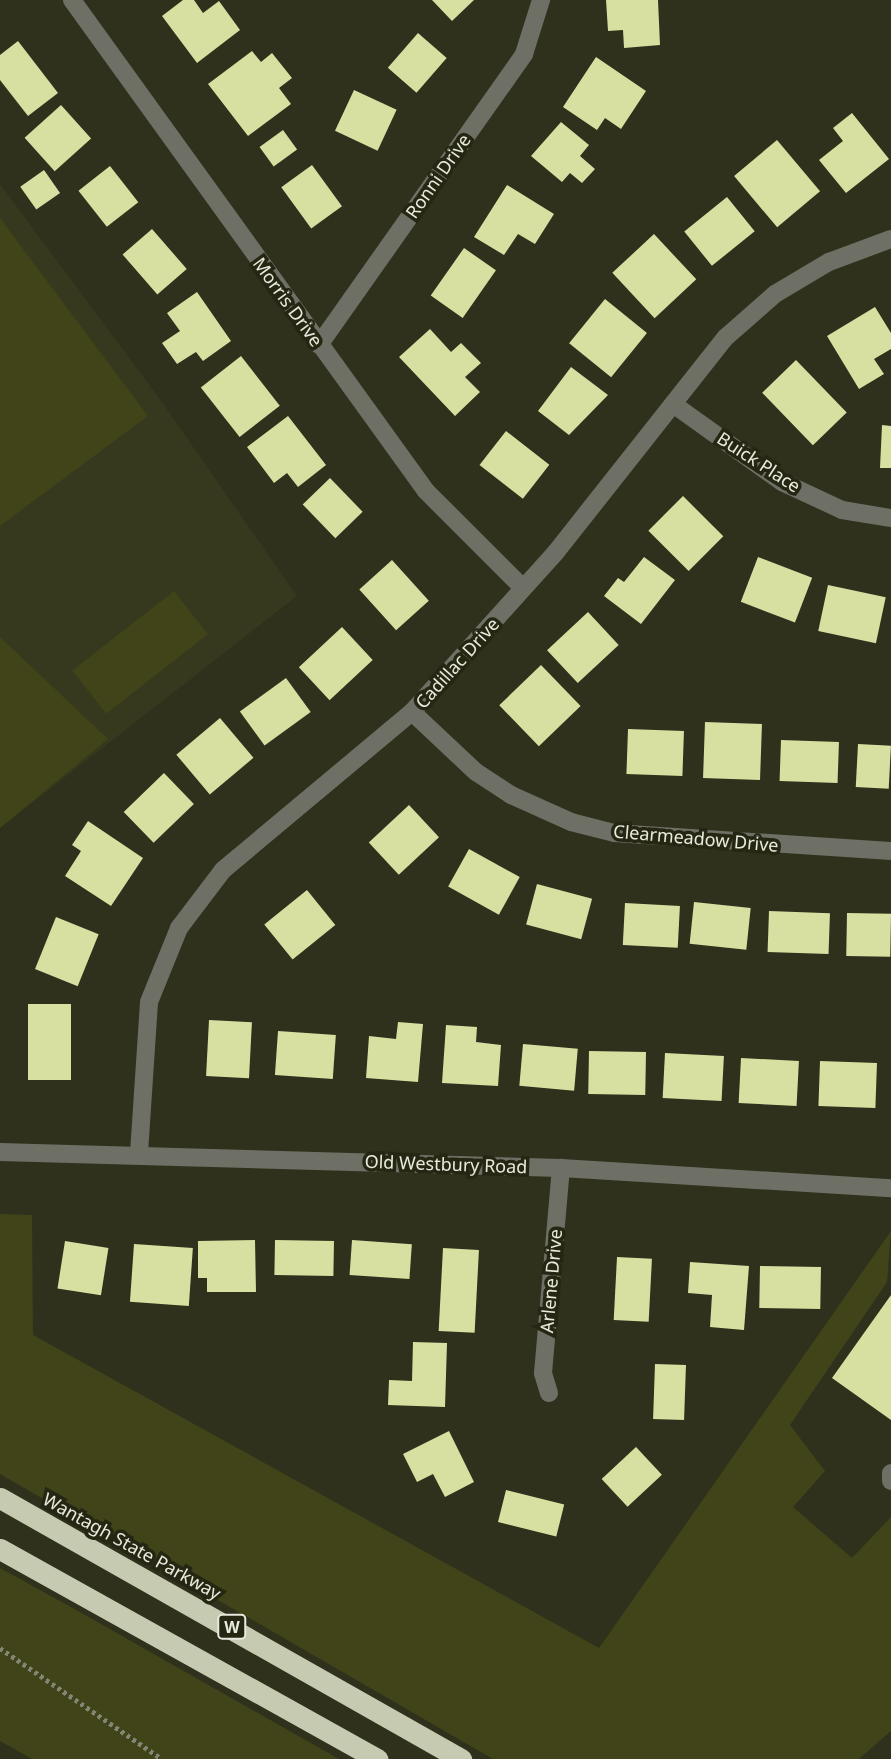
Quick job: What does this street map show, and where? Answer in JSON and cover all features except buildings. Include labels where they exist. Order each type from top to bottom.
[{"type":"highway","name":"Wantagh State Parkway","points":[[0,1498],[461,1759]]},
{"type":"highway","name":"W","points":[[0,1549],[377,1759]]},
{"type":"street","name":"Morris Drive","points":[[72,0],[426,491],[523,587]]},
{"type":"street","name":"Ronni Drive","points":[[319,345],[524,54],[538,19],[541,0]]},
{"type":"street","name":"Cadillac Drive","points":[[139,1153],[149,1002],[179,928],[223,870],[412,712],[523,587],[725,338],[775,294],[829,262],[891,239]]},
{"type":"street","name":"Buick Place","points":[[673,404],[782,482],[842,510],[891,518]]},
{"type":"street","name":"Clearmeadow Drive","points":[[412,712],[476,772],[511,795],[571,822],[614,833],[891,852]]},
{"type":"street","name":"Old Westbury Road","points":[[0,1152],[139,1153],[561,1168],[891,1188]]},
{"type":"street","name":"Arlene Drive","points":[[549,1394],[543,1373],[561,1168]]},
{"type":"street","points":[[891,1473],[891,1481]]},
{"type":"path","points":[[0,1648],[162,1759]]},
{"type":"shaded area","points":[[0,184],[162,402],[297,596],[0,828]]},
{"type":"shaded area","points":[[0,218],[148,416],[0,526]]},
{"type":"shaded area","points":[[174,591],[208,634],[106,714],[72,670]]},
{"type":"shaded area","points":[[0,637],[108,739],[0,828]]},
{"type":"shaded area","points":[[0,1214],[32,1215],[33,1335],[599,1648],[891,1231],[887,1282],[790,1425],[825,1471],[793,1507],[852,1558],[891,1517],[891,1731],[859,1759],[493,1759],[0,1474]]},
{"type":"shaded area","points":[[0,1568],[339,1759],[32,1759],[0,1741]]}]
